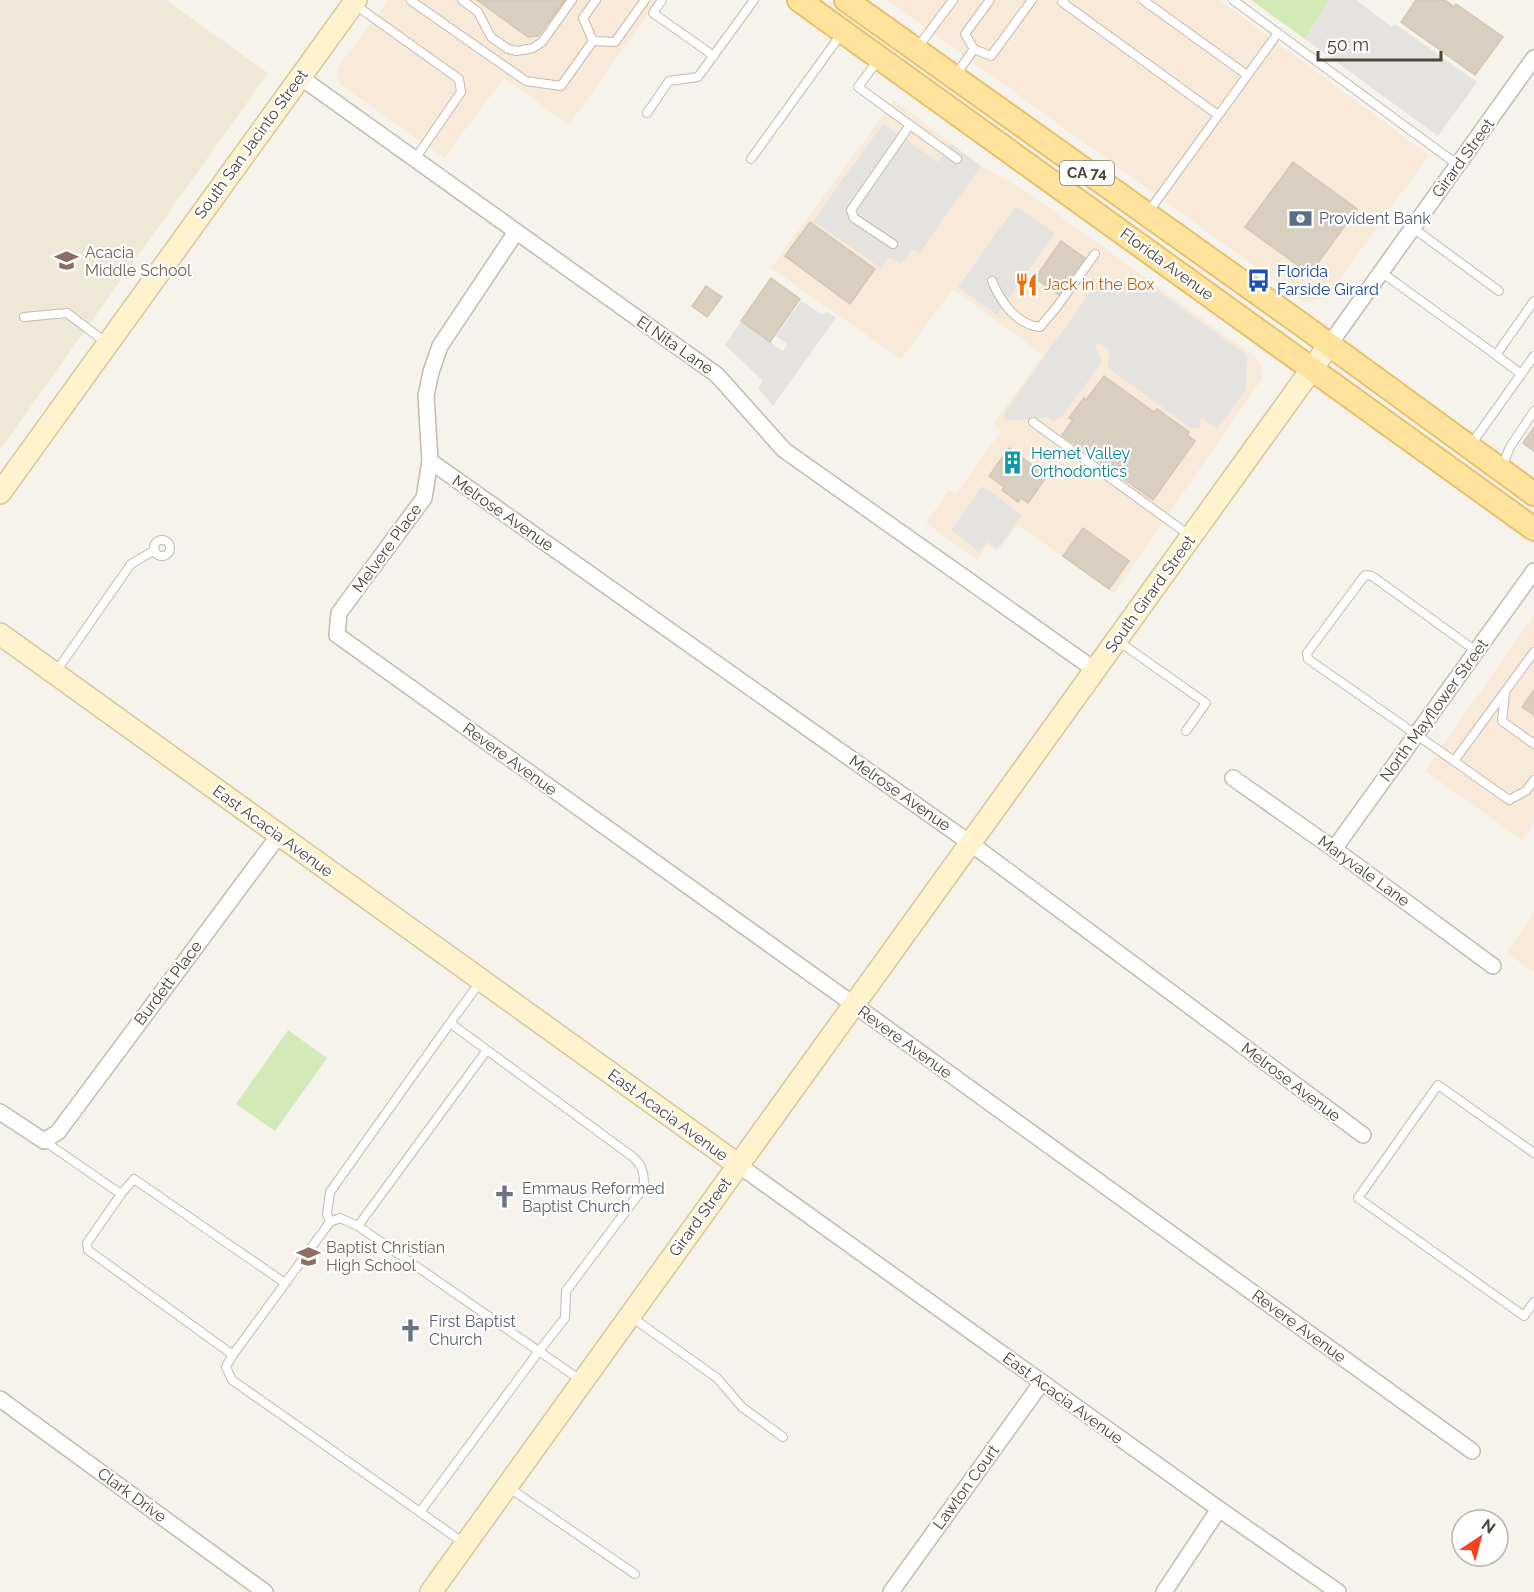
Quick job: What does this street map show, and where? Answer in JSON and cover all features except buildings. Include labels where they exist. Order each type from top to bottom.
[{"type":"main road","name":"Florida Avenue","points":[[799,0],[1534,529]]},
{"type":"main road","name":"Florida Avenue","points":[[846,0],[1534,494]]},
{"type":"street","name":"South San Jacinto Street","points":[[0,493],[354,2]]},
{"type":"street","name":"Girard Street","points":[[1329,345],[1534,58]]},
{"type":"street","name":"El Nita Lane","points":[[300,77],[717,375],[784,450],[1095,670]]},
{"type":"street","name":"Melvere Place","points":[[337,635],[339,613],[424,498],[430,461],[426,396],[430,372],[440,346],[516,232]]},
{"type":"street","name":"South Girard Street","points":[[970,843],[1329,345]]},
{"type":"street","name":"Melrose Avenue","points":[[430,461],[970,843],[1363,1135]]},
{"type":"street","name":"North Mayflower Street","points":[[1334,849],[1534,571]]},
{"type":"street","name":"East Acacia Avenue","points":[[0,634],[737,1164],[1338,1592]]},
{"type":"street","name":"Revere Avenue","points":[[337,635],[1472,1451]]},
{"type":"street","name":"Maryvale Lane","points":[[1233,778],[1493,966]]},
{"type":"street","name":"Burdett Place","points":[[44,1141],[58,1132],[279,835]]},
{"type":"street","name":"Girard Street","points":[[431,1592],[970,843]]},
{"type":"street","points":[[0,1112],[44,1141]]},
{"type":"street","name":"Lawton Court","points":[[891,1592],[1042,1382]]},
{"type":"street","name":"Clark Drive","points":[[0,1399],[265,1592]]},
{"type":"street","points":[[1164,1592],[1219,1509]]},
{"type":"lane","points":[[411,0],[526,81],[535,84],[561,86],[593,41]]},
{"type":"lane","points":[[462,0],[478,12],[491,37],[508,49],[517,51],[533,48],[542,42],[572,0]]},
{"type":"lane","points":[[593,41],[583,18],[596,0]]},
{"type":"lane","points":[[593,41],[615,42],[645,0]]},
{"type":"lane","points":[[662,0],[653,13],[714,56]]},
{"type":"lane","points":[[647,113],[669,81],[698,77],[754,0]]},
{"type":"lane","points":[[916,50],[952,0]]},
{"type":"lane","points":[[990,0],[965,34],[974,49],[991,56],[1032,0]]},
{"type":"lane","points":[[1064,0],[1062,2],[1218,116]]},
{"type":"lane","points":[[1143,0],[1248,75]]},
{"type":"lane","points":[[1233,0],[1458,165]]},
{"type":"lane","points":[[354,2],[459,79],[461,92],[415,159]]},
{"type":"lane","points":[[751,159],[843,31]]},
{"type":"lane","points":[[1146,215],[1278,33]]},
{"type":"lane","points":[[954,77],[974,49]]},
{"type":"lane","points":[[880,58],[858,87],[957,159]]},
{"type":"lane","points":[[892,244],[854,218],[851,210],[910,125]]},
{"type":"lane","points":[[1413,228],[1500,291]]},
{"type":"lane","points":[[992,281],[1000,299],[1013,314],[1032,327],[1040,327],[1095,254]]},
{"type":"lane","points":[[1381,272],[1521,374]]},
{"type":"lane","points":[[1496,355],[1534,302]]},
{"type":"lane","points":[[24,316],[67,313],[108,344]]},
{"type":"lane","points":[[1469,447],[1534,356]]},
{"type":"lane","points":[[1501,470],[1510,447],[1534,411]]},
{"type":"lane","points":[[1033,422],[1191,537]]},
{"type":"lane","points":[[54,674],[131,564],[155,550]]},
{"type":"lane","points":[[1476,651],[1372,576],[1365,575],[1307,653],[1308,659],[1509,800],[1526,791],[1534,780]]},
{"type":"lane","points":[[1117,640],[1206,703],[1186,731]]},
{"type":"lane","points":[[1454,761],[1534,652]]},
{"type":"lane","points":[[1506,691],[1502,721],[1534,744]]},
{"type":"lane","points":[[330,1222],[327,1214],[330,1192],[481,980]]},
{"type":"lane","points":[[420,1512],[565,1318],[566,1291],[644,1187],[644,1173],[641,1164],[633,1157],[450,1023]]},
{"type":"lane","points":[[358,1226],[487,1050]]},
{"type":"lane","points":[[1534,1153],[1438,1085],[1358,1198],[1524,1317],[1534,1302]]},
{"type":"lane","points":[[44,1141],[121,1194]]},
{"type":"lane","points":[[233,1355],[88,1250],[87,1243],[121,1194],[134,1179],[285,1283]]},
{"type":"lane","points":[[465,1544],[232,1380],[226,1367],[233,1355],[330,1222],[340,1218],[358,1226],[582,1381]]},
{"type":"lane","points":[[629,1316],[717,1378],[742,1407],[783,1437]]},
{"type":"lane","points":[[507,1486],[635,1574]]},
{"type":"shaded area","name":"Acacia Middle School","points":[[0,0],[166,0],[268,73],[0,450]]},
{"type":"shaded area","points":[[389,0],[658,0],[569,125],[504,78],[444,158],[340,84],[336,77],[338,67]]},
{"type":"shaded area","points":[[887,0],[1219,0],[1429,155],[1327,297],[1304,302]]},
{"type":"shaded area","points":[[1329,0],[1356,0],[1392,27],[1395,24],[1477,82],[1438,136],[1305,39]]},
{"type":"shaded area","points":[[894,100],[981,166],[1024,190],[1254,356],[1262,366],[1262,379],[1114,593],[1018,525],[997,552],[988,545],[977,560],[926,523],[949,490],[956,494],[1001,431],[993,424],[1043,355],[953,289],[901,359],[771,268]]},
{"type":"shaded area","points":[[883,124],[938,162],[951,144],[981,166],[919,253],[913,249],[901,264],[889,257],[881,268],[813,221]]},
{"type":"shaded area","points":[[1016,206],[1055,233],[997,315],[958,287]]},
{"type":"shaded area","points":[[1100,278],[1118,280],[1158,291],[1247,355],[1246,389],[1217,429],[1201,417],[1200,429],[1191,428],[1108,368],[1109,350],[1099,343],[1095,345],[1102,362],[1061,418],[1053,421],[1048,417],[1004,421],[1005,412]]},
{"type":"shaded area","points":[[801,301],[822,314],[828,312],[836,318],[773,406],[758,388],[763,381],[725,345],[741,321],[783,351],[787,344],[776,336]]},
{"type":"shaded area","points":[[983,486],[1022,515],[997,549],[987,542],[979,552],[951,530]]},
{"type":"shaded area","points":[[1534,615],[1534,823],[1522,840],[1425,771]]},
{"type":"shaded area","points":[[1534,913],[1534,972],[1506,953]]},
{"type":"green space","points":[[1251,0],[1329,0],[1305,39]]},
{"type":"green space","points":[[288,1030],[327,1058],[275,1131],[236,1104]]},
{"type":"place","name":"Provident Bank","points":[[1301,218]]},
{"type":"place","name":"Acacia Middle School","points":[[67,261]]},
{"type":"place","name":"Florida Farside Girard","points":[[1259,280]]},
{"type":"place","name":"Jack in the Box","points":[[1026,284]]},
{"type":"place","name":"Hemet Valley Orthodontics","points":[[1013,462]]},
{"type":"place","name":"Emmaus Reformed Baptist Church","points":[[504,1197]]},
{"type":"place","name":"Baptist Christian High School","points":[[308,1256]]},
{"type":"place","name":"First Baptist Church","points":[[411,1330]]}]
